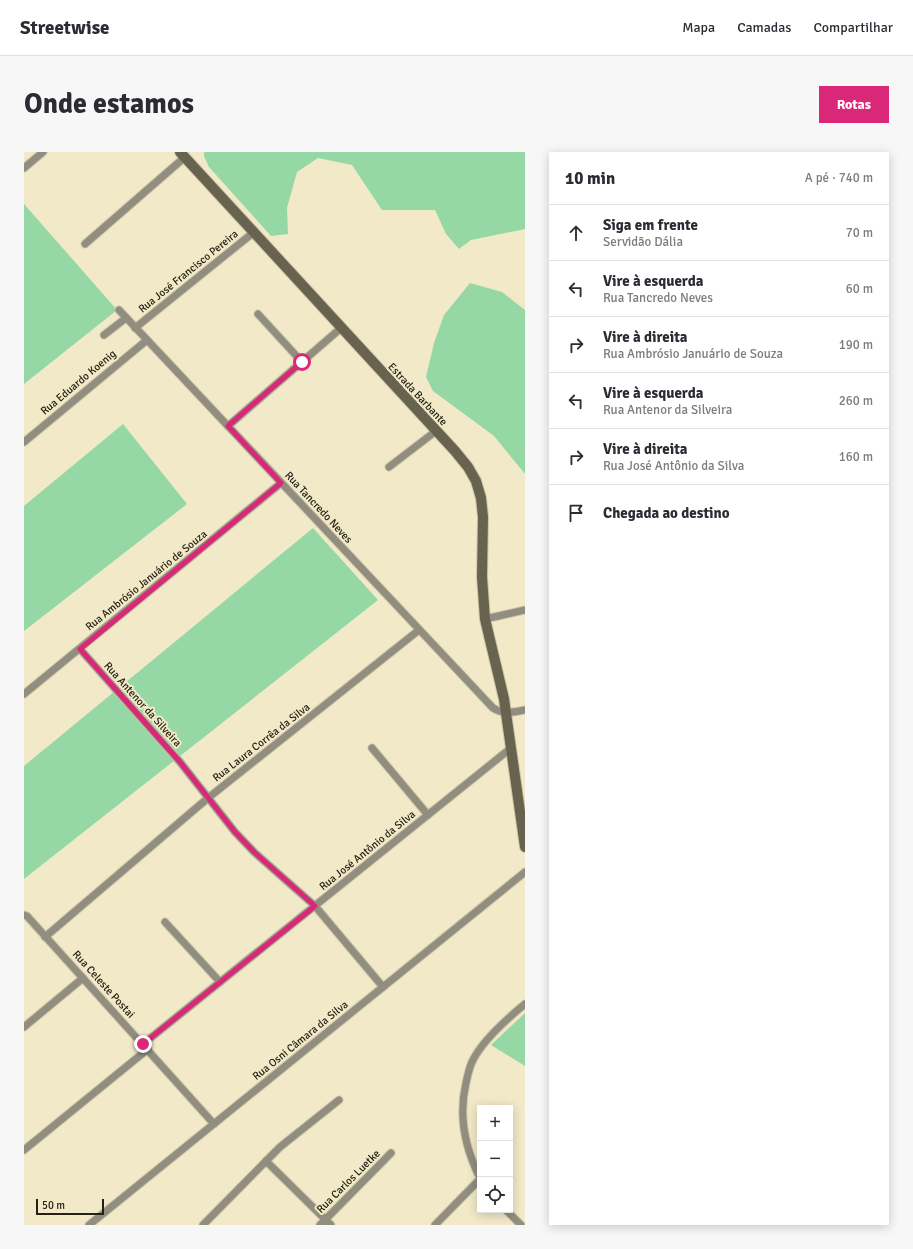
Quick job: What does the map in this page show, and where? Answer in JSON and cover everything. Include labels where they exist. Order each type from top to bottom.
[{"type":"main road","name":"Estrada Barbante","points":[[182,155],[436,431],[468,467],[476,481],[481,498],[483,517],[483,599],[486,619],[502,685],[525,847]]},
{"type":"street","points":[[24,168],[43,152]]},
{"type":"street","points":[[85,244],[182,155]]},
{"type":"street","name":"Rua José Francisco Pereira","points":[[135,328],[254,232]]},
{"type":"street","name":"Rua Tancredo Neves","points":[[119,310],[493,708],[498,712],[506,714]]},
{"type":"street","points":[[258,314],[302,362]]},
{"type":"street","points":[[104,335],[126,318]]},
{"type":"street","points":[[228,426],[341,328]]},
{"type":"street","name":"Rua Eduardo Koenig","points":[[24,442],[146,340]]},
{"type":"street","points":[[389,467],[436,431]]},
{"type":"street","name":"Rua Ambrósio Januário de Souza","points":[[24,694],[281,483]]},
{"type":"street","points":[[486,619],[525,610]]},
{"type":"street","name":"Rua Laura Corrêa da Silva","points":[[45,937],[208,798],[419,630]]},
{"type":"street","name":"Rua Antenor da Silveira","points":[[80,649],[180,762],[235,832],[315,906],[383,987]]},
{"type":"street","points":[[506,714],[525,710]]},
{"type":"street","points":[[372,748],[428,815]]},
{"type":"street","name":"Rua José Antônio da Silva","points":[[24,1150],[220,982],[511,748]]},
{"type":"street","name":"Rua Osni Câmara da Silva","points":[[89,1225],[525,872]]},
{"type":"street","name":"Rua Celeste Postai","points":[[24,915],[27,916],[214,1124]]},
{"type":"street","points":[[165,922],[220,982]]},
{"type":"street","points":[[24,1027],[83,978]]},
{"type":"street","points":[[480,1177],[469,1154],[464,1130],[463,1103],[469,1070],[473,1060],[483,1044],[525,1004]]},
{"type":"street","points":[[203,1225],[292,1136],[339,1100]]},
{"type":"street","name":"Rua Carlos Luetke","points":[[326,1223],[391,1153]]},
{"type":"street","points":[[266,1161],[326,1223]]},
{"type":"street","points":[[435,1225],[477,1181]]},
{"type":"street","points":[[509,1213],[521,1225]]},
{"type":"green space","points":[[204,152],[525,152],[525,229],[471,240],[459,249],[446,234],[435,210],[382,210],[352,165],[318,158],[297,172],[287,208],[288,234],[271,236],[209,167],[204,156]]},
{"type":"green space","points":[[24,204],[117,310],[24,384]]},
{"type":"green space","points":[[470,283],[502,292],[525,310],[525,474],[494,436],[433,391],[426,377],[434,343],[444,315]]},
{"type":"green space","points":[[123,424],[187,504],[24,631],[24,506]]},
{"type":"green space","points":[[313,528],[378,600],[24,879],[24,766]]},
{"type":"green space","points":[[525,1013],[525,1066],[491,1045]]},
{"type":"route","points":[[143,1044],[315,906],[254,852],[235,832],[180,762],[80,649],[281,483],[228,426],[302,362]]}]
